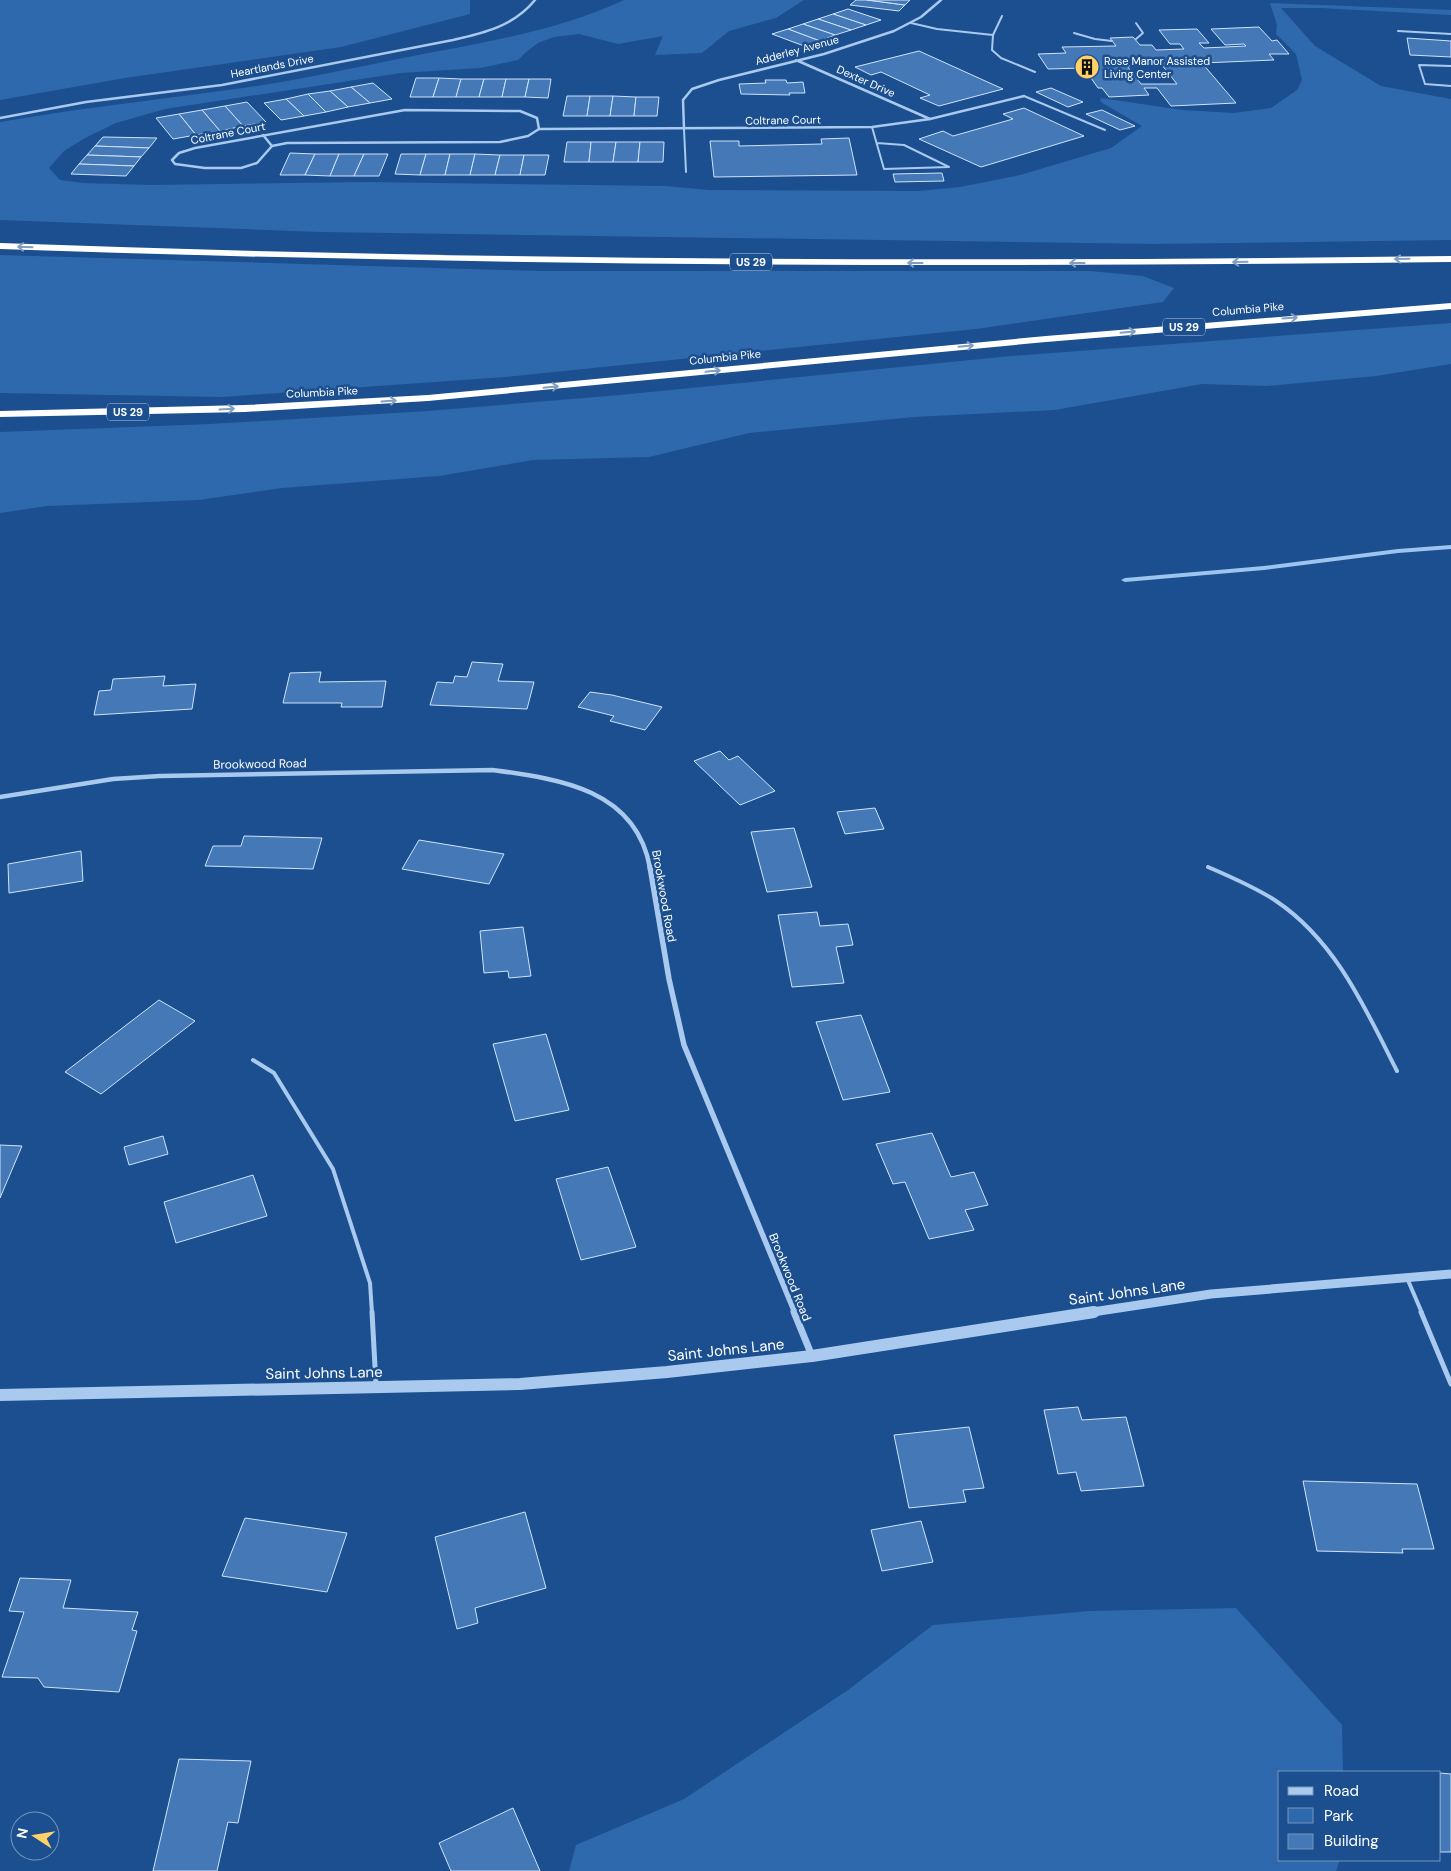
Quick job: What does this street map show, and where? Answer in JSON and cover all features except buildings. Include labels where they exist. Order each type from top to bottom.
[{"type":"highway","name":"US 29","points":[[0,246],[245,254],[762,262],[1210,262],[1451,259]]},
{"type":"highway","name":"Columbia Pike","points":[[0,413],[178,411],[351,403],[489,393],[917,351],[1254,321],[1451,306]]},
{"type":"highway","points":[[0,422],[178,411]]},
{"type":"street","name":"Heartlands Drive","points":[[0,118],[94,101],[222,85],[453,40],[483,33],[512,22],[521,17],[535,0]]},
{"type":"street","name":"Adderley Avenue","points":[[684,130],[683,100],[692,89],[862,42],[911,23],[926,14],[941,0]]},
{"type":"street","name":"Dexter Drive","points":[[795,60],[930,119]]},
{"type":"street","name":"Coltrane Court","points":[[538,129],[537,118],[520,111],[422,110],[379,114],[263,135],[183,152],[172,160],[175,164],[190,167],[247,167],[262,159],[272,146],[303,142],[500,142],[528,136],[538,129],[684,130],[872,127],[930,119],[1024,96]]},
{"type":"street","points":[[263,135],[272,146]]},
{"type":"street","name":"Brookwood Road","points":[[0,797],[113,779],[151,776],[493,770],[538,776],[575,785],[608,802],[632,824],[647,852],[667,970],[684,1045],[812,1356]]},
{"type":"street","name":"Saint Johns Lane","points":[[0,1395],[520,1384],[667,1372],[812,1356],[1211,1294],[1451,1274]]},
{"type":"lane","points":[[1002,16],[993,35],[992,50],[1001,58],[1035,72]]},
{"type":"lane","points":[[911,23],[937,29],[993,35]]},
{"type":"lane","points":[[1136,23],[1143,33],[1136,40]]},
{"type":"lane","points":[[1398,31],[1451,34]]},
{"type":"lane","points":[[1074,33],[1095,39],[1112,41]]},
{"type":"lane","points":[[1451,66],[1418,64],[1425,84],[1451,86]]},
{"type":"lane","points":[[1024,96],[1105,130]]},
{"type":"lane","points":[[872,127],[884,169],[949,167],[904,145],[877,143]]},
{"type":"lane","points":[[684,130],[686,172]]},
{"type":"lane","points":[[1208,867],[1246,885],[1286,908],[1317,938],[1350,978],[1397,1071]]},
{"type":"lane","points":[[253,1060],[274,1073],[333,1169],[370,1283],[376,1387]]},
{"type":"lane","points":[[1407,1277],[1451,1384]]},
{"type":"green space","points":[[0,0],[470,0],[470,14],[341,47],[125,78],[0,100]]},
{"type":"green space","points":[[624,0],[804,0],[776,18],[729,31],[702,53],[655,55],[663,36],[618,44],[579,34],[554,37],[538,43],[518,60],[480,68],[401,73],[165,109],[116,123],[85,138],[64,151],[49,168],[60,180],[83,183],[151,185],[368,182],[665,186],[709,190],[918,191],[960,187],[1020,175],[1111,148],[1142,126],[1104,104],[1100,101],[1101,98],[1182,110],[1234,113],[1271,108],[1297,90],[1302,80],[1296,54],[1276,34],[1277,25],[1270,3],[1451,10],[1451,15],[1321,8],[1281,8],[1315,46],[1381,86],[1451,99],[1451,240],[1153,244],[320,232],[0,220],[0,122],[243,88],[328,73],[521,34],[574,20]]},
{"type":"green space","points":[[0,255],[539,271],[1090,271],[1143,276],[1174,288],[1163,302],[976,329],[505,377],[222,397],[0,393]]},
{"type":"green space","points":[[1451,323],[1451,364],[1376,376],[1267,386],[1202,384],[1055,410],[914,417],[749,433],[649,457],[533,460],[439,476],[282,488],[199,500],[47,506],[0,513],[0,432],[210,424],[428,411],[620,395],[1011,356]]},
{"type":"green space","points":[[1236,1608],[1342,1725],[1343,1771],[1278,1771],[1278,1861],[1340,1861],[1336,1871],[569,1871],[576,1845],[684,1799],[848,1690],[933,1625],[1089,1611]]},
{"type":"waterway","points":[[1125,580],[1264,568],[1398,551],[1451,547]]},
{"type":"place","name":"Rose Manor Assisted Living Center","points":[[1087,67]]}]
